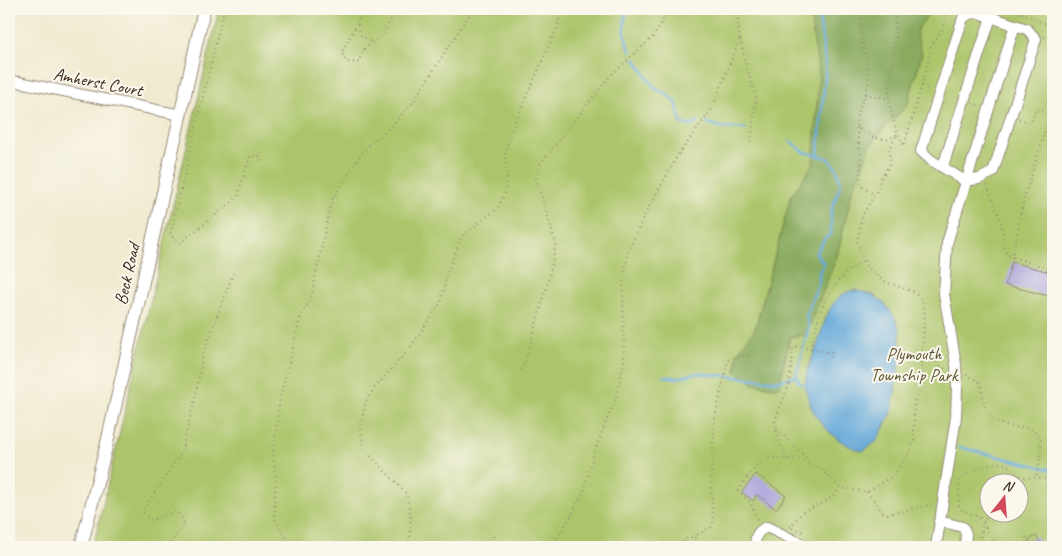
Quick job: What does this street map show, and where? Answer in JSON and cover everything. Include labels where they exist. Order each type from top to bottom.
[{"type":"main road","name":"Beck Road","points":[[82,547],[204,9]]},
{"type":"street","points":[[978,13],[991,17],[1026,29],[1036,39],[993,172],[965,181],[921,151],[963,18],[969,14],[978,13]]},
{"type":"street","points":[[943,166],[991,17]]},
{"type":"street","points":[[936,547],[956,417],[956,373],[946,315],[944,268],[947,243],[1015,25]]},
{"type":"street","name":"Amherst Court","points":[[9,80],[181,115]]},
{"type":"street","points":[[939,521],[963,527],[966,534],[965,547]]},
{"type":"street","points":[[756,547],[755,540],[760,530],[767,527],[808,547]]},
{"type":"path","points":[[224,9],[170,235],[180,243],[237,198],[250,156],[259,156],[262,164]]},
{"type":"path","points":[[361,9],[358,25],[348,38],[342,52],[346,62],[358,63],[364,49],[382,35],[397,9]]},
{"type":"path","points":[[290,547],[274,516],[276,478],[273,456],[280,398],[301,316],[311,298],[331,202],[366,148],[384,133],[410,104],[473,9]]},
{"type":"path","points":[[409,547],[411,518],[407,494],[364,449],[360,427],[366,401],[376,386],[408,351],[441,302],[447,274],[461,237],[497,209],[505,193],[507,177],[505,154],[510,134],[558,25],[561,9]]},
{"type":"path","points":[[520,370],[528,353],[549,278],[556,244],[536,178],[540,164],[610,76],[654,36],[669,9]]},
{"type":"path","points":[[737,9],[740,38],[746,66],[756,96],[751,142]]},
{"type":"path","points":[[865,9],[860,19],[868,84],[859,104],[856,118],[857,142],[861,161],[858,176],[861,186],[875,195]]},
{"type":"path","points":[[891,9],[895,15],[896,36],[889,76],[889,98],[898,134],[904,146],[929,54],[942,30],[949,9]]},
{"type":"path","points":[[1012,9],[1053,27]]},
{"type":"path","points":[[358,25],[361,35],[372,42]]},
{"type":"path","points":[[552,547],[572,516],[582,493],[595,450],[616,397],[624,362],[623,283],[628,252],[643,218],[678,155],[712,109],[740,38]]},
{"type":"path","points":[[864,94],[889,98]]},
{"type":"path","points":[[1012,258],[1024,198],[1053,108]]},
{"type":"path","points":[[857,128],[872,137],[886,140],[898,134]]},
{"type":"path","points":[[776,428],[841,488],[849,491],[867,492],[893,476],[910,453],[914,441],[914,403],[923,382],[921,348],[925,315],[922,302],[914,292],[883,281],[866,266],[857,242],[858,230],[863,214],[875,195],[890,164],[889,148],[898,134]]},
{"type":"path","points":[[984,176],[1001,221],[1005,251],[1012,258],[1053,270]]},
{"type":"path","points":[[809,349],[819,313],[828,294],[843,275],[863,260]]},
{"type":"path","points":[[167,547],[182,528],[184,521],[177,512],[150,520],[142,512],[181,452],[204,354],[234,271]]},
{"type":"path","points":[[787,460],[776,428],[777,415],[785,400],[789,384],[793,348],[797,346],[832,353]]},
{"type":"path","points":[[921,348],[945,370],[971,376],[979,381],[988,414],[996,421],[1026,428],[1039,436],[1042,444],[1040,461],[1034,479]]},
{"type":"path","points":[[831,357],[832,349]]},
{"type":"path","points":[[682,547],[683,540],[697,535],[713,524],[711,481],[714,423],[728,360],[752,354]]},
{"type":"path","points":[[758,521],[751,503],[738,491],[760,462],[769,458],[811,462]]},
{"type":"path","points":[[980,518],[962,510],[959,506],[959,483],[963,476],[983,466],[996,463],[1006,464],[1022,477],[1053,479]]},
{"type":"path","points":[[747,478],[750,481]]},
{"type":"path","points":[[790,527],[802,512],[827,501],[841,488]]},
{"type":"path","points":[[867,492],[883,512],[888,514],[926,504],[959,506]]},
{"type":"path","points":[[979,547],[982,524]]},
{"type":"path","points":[[984,524],[988,533],[1000,547]]},
{"type":"path","points":[[689,547],[697,535]]},
{"type":"path","points":[[482,547],[494,536]]},
{"type":"path","points":[[1026,537],[1030,547]]},
{"type":"green space","name":"Plymouth Township Park","points":[[219,9],[1053,9],[1053,547],[93,547]]},
{"type":"green space","points":[[809,9],[931,9],[916,32],[922,54],[907,106],[885,127],[870,147],[853,188],[837,256],[806,335],[790,337],[779,388],[754,384],[736,371],[738,352],[755,329],[791,196],[813,165],[819,74]]},
{"type":"water","points":[[854,290],[873,295],[884,303],[894,316],[900,330],[900,359],[892,412],[876,442],[863,451],[852,447],[831,434],[815,414],[806,391],[808,370],[829,311],[839,298]]},
{"type":"building","points":[[1012,262],[1053,273],[1053,297],[1005,285]]},
{"type":"building","points":[[756,474],[786,496],[776,509],[757,495],[753,501],[742,492]]},
{"type":"building","points":[[1036,536],[1042,545],[1032,547],[1028,540]]},
{"type":"waterway","points":[[627,9],[625,31],[631,51]]},
{"type":"waterway","points":[[818,9],[826,68],[818,155]]},
{"type":"waterway","points":[[635,59],[655,89],[663,92],[676,102],[681,123],[691,126],[699,121]]},
{"type":"waterway","points":[[707,123],[724,128],[746,129]]},
{"type":"waterway","points":[[790,141],[804,152],[828,158],[837,169],[841,183],[831,211],[831,235],[825,238],[816,253],[824,264],[819,272],[819,281],[806,316],[809,326],[796,376],[799,382],[808,387]]},
{"type":"waterway","points":[[664,376],[678,378],[696,373],[777,381],[796,376]]},
{"type":"waterway","points":[[959,447],[1053,470]]}]
